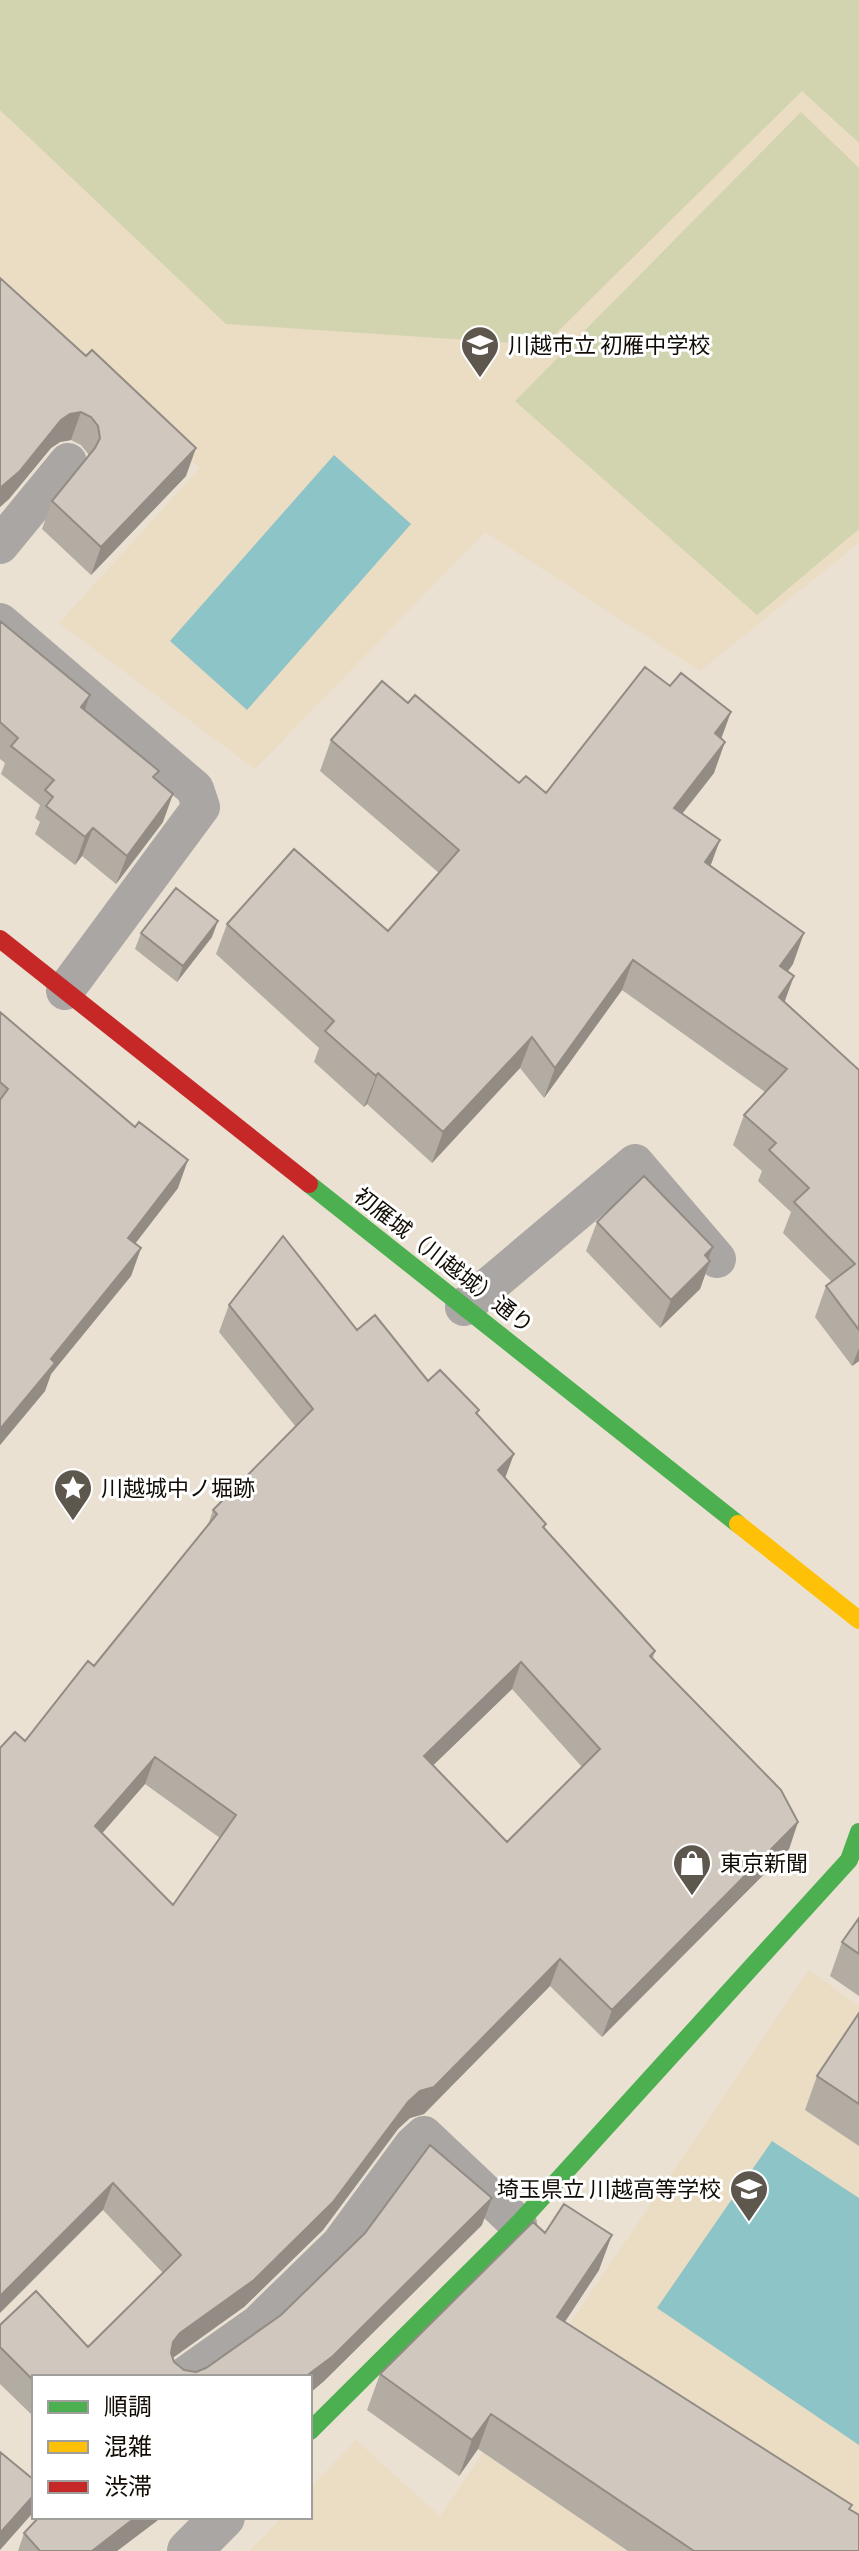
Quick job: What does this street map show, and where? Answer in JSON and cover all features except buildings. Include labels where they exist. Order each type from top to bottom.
[{"type":"street","name":"初雁城（川越城）通り","points":[[1,941],[859,1620]]},
{"type":"street","points":[[312,2429],[518,2224],[856,1854]]},
{"type":"lane","points":[[0,545],[68,462]]},
{"type":"lane","points":[[0,622],[195,789],[201,807],[65,991]]},
{"type":"lane","points":[[464,1307],[635,1163],[717,1259]]},
{"type":"lane","points":[[186,2375],[258,2324],[340,2244],[413,2145],[424,2135],[518,2224]]},
{"type":"shaded area","name":"川越市立 初雁中学校","points":[[0,0],[859,0],[859,543],[700,671],[485,532],[255,769],[59,623],[200,468],[0,290]]},
{"type":"shaded area","name":"埼玉県立 川越高等学校","points":[[809,1970],[859,2006],[859,2551],[249,2551],[280,2519],[312,2519],[312,2486],[356,2440],[440,2516]]},
{"type":"green space","points":[[0,0],[859,0],[859,143],[802,91],[544,345],[226,324],[0,110]]},
{"type":"green space","points":[[801,112],[859,168],[859,529],[757,615],[515,401]]},
{"type":"water","points":[[334,455],[411,524],[247,710],[170,641]]},
{"type":"water","points":[[772,2141],[859,2198],[859,2445],[657,2308]]},
{"type":"traffic: fast","points":[[309,1184],[738,1524]]},
{"type":"traffic: fast","points":[[312,2429],[518,2224],[849,1860],[859,1832]]},
{"type":"traffic: slow","points":[[738,1524],[859,1620]]},
{"type":"traffic: jam","points":[[0,939],[309,1184]]},
{"type":"place","name":"川越市立 初雁中学校","points":[[480,379]]},
{"type":"place","name":"川越城中ノ堀跡","points":[[73,1522]]},
{"type":"place","name":"東京新聞","points":[[692,1897]]},
{"type":"place","name":"埼玉県立 川越高等学校","points":[[749,2223]]}]
